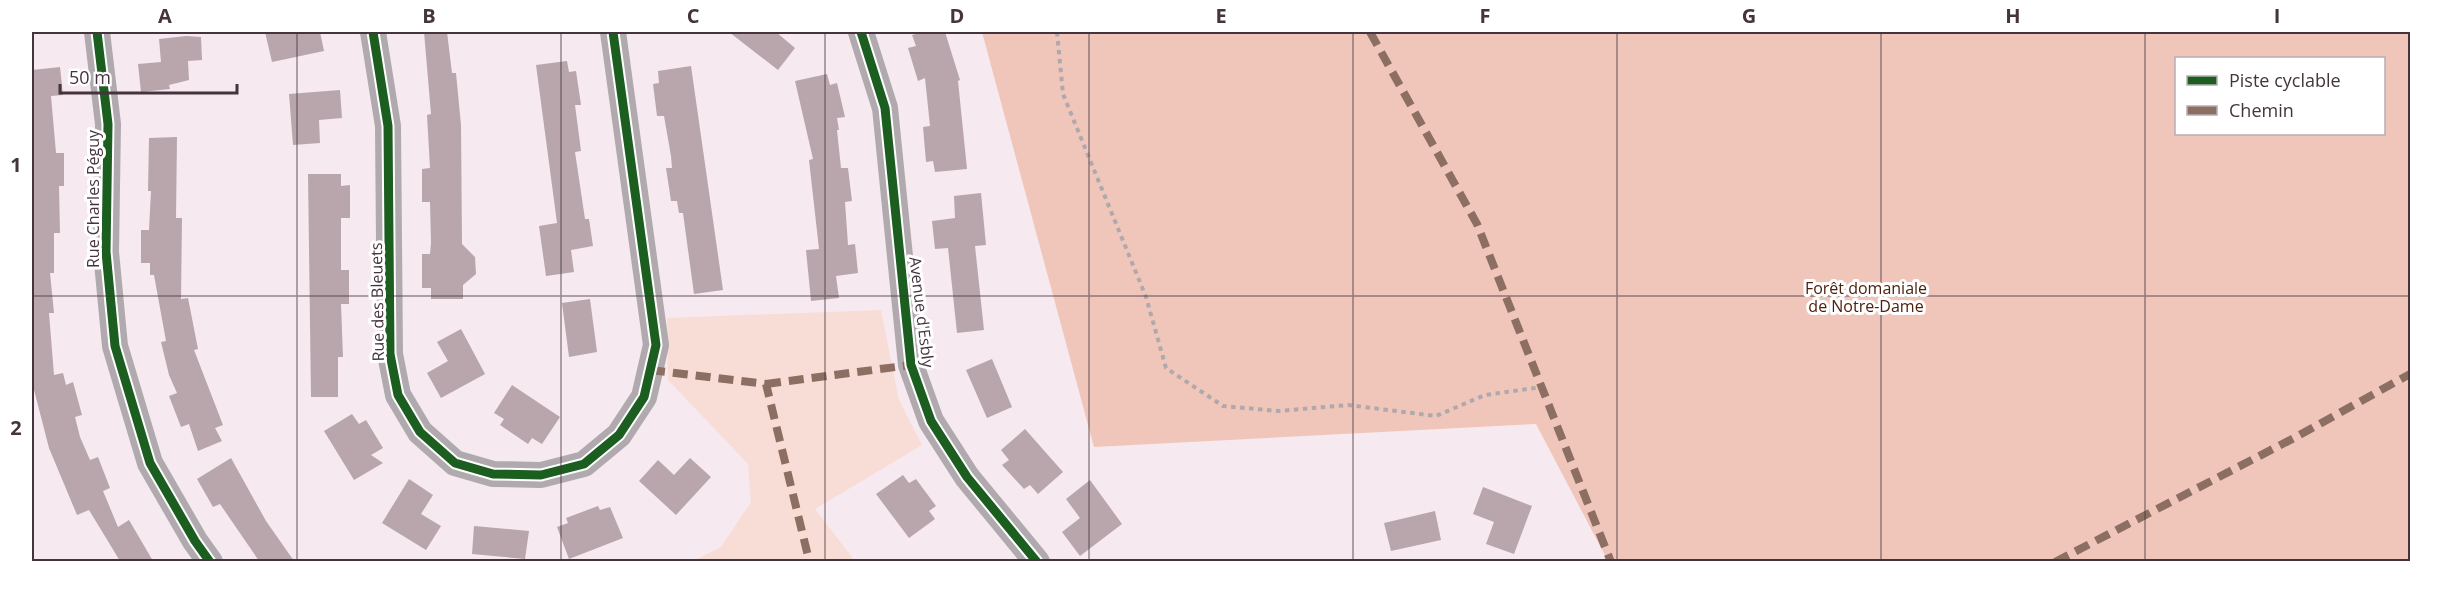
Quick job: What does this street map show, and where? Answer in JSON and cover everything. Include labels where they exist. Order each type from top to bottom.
[{"type":"street","name":"Rue Charles Péguy","points":[[97,32],[108,124],[106,252],[115,345],[150,463],[195,541],[210,561]]},
{"type":"street","name":"Rue des Bleuets","points":[[373,32],[388,126],[390,354],[398,394],[420,432],[455,463],[493,474],[541,476],[584,464],[619,435],[644,397],[656,345],[613,32]]},
{"type":"street","name":"Avenue d'Esbly","points":[[861,32],[885,108],[911,365],[931,421],[967,477],[1037,561]]},
{"type":"path","points":[[1057,32],[1063,94],[1146,297],[1166,368],[1223,406],[1278,411],[1348,405],[1436,416],[1485,395],[1542,387]]},
{"type":"shaded area","points":[[881,310],[899,400],[922,445],[815,509],[855,561],[693,561],[721,547],[751,502],[748,464],[668,380],[667,318]]},
{"type":"green space","name":"Forêt domaniale de Notre-Dame","points":[[982,32],[2410,32],[2410,561],[1608,561],[1536,424],[1094,447]]},
{"type":"building","points":[[265,32],[320,32],[324,51],[272,62]]},
{"type":"building","points":[[424,32],[447,32],[452,73],[456,73],[461,125],[462,244],[475,257],[476,274],[463,285],[463,299],[431,299],[431,288],[422,288],[422,254],[430,254],[431,243],[430,202],[422,202],[422,169],[430,168],[427,115],[431,114]]},
{"type":"building","points":[[729,32],[776,32],[795,48],[778,70]]},
{"type":"building","points":[[923,32],[945,32],[960,80],[958,81],[967,169],[935,172],[933,161],[926,162],[923,127],[930,126],[925,78],[918,81],[908,48],[916,46],[912,35]]},
{"type":"building","points":[[201,37],[202,60],[188,61],[189,80],[169,85],[170,89],[141,92],[138,64],[161,62],[159,39]]},
{"type":"building","points":[[567,61],[569,72],[576,71],[581,105],[575,105],[581,151],[575,152],[585,219],[589,219],[593,246],[571,250],[574,272],[546,276],[539,226],[557,223],[536,65]]},
{"type":"building","points":[[691,66],[723,290],[694,294],[683,213],[679,213],[677,201],[671,201],[666,168],[672,168],[671,156],[664,116],[657,116],[653,84],[659,83],[658,71]]},
{"type":"building","points":[[60,67],[63,95],[51,96],[56,153],[64,153],[64,186],[59,186],[60,233],[54,233],[54,273],[50,273],[54,313],[49,313],[54,375],[63,373],[66,385],[73,382],[82,415],[75,417],[80,437],[90,460],[98,457],[110,488],[103,491],[118,527],[129,520],[153,561],[120,561],[89,510],[77,515],[49,448],[32,382],[32,70]]},
{"type":"building","points":[[827,74],[830,85],[837,83],[845,117],[837,118],[839,130],[837,130],[841,168],[848,168],[852,201],[845,202],[848,245],[855,244],[858,273],[836,276],[839,298],[811,301],[806,250],[819,249],[809,160],[813,159],[795,81]]},
{"type":"building","points":[[340,90],[342,118],[319,120],[320,143],[293,145],[289,94]]},
{"type":"building","points":[[177,137],[176,218],[182,218],[181,299],[188,298],[198,349],[194,350],[223,425],[215,428],[222,441],[198,451],[189,424],[181,427],[169,396],[177,393],[169,375],[161,342],[166,341],[154,275],[150,275],[150,263],[141,263],[141,230],[149,230],[151,191],[148,191],[149,138]]},
{"type":"building","points":[[308,174],[341,174],[341,186],[350,185],[350,218],[341,218],[341,270],[349,270],[349,304],[341,304],[343,357],[338,357],[338,397],[311,397]]},
{"type":"building","points":[[981,193],[986,245],[975,246],[984,330],[957,333],[948,248],[935,249],[932,221],[955,218],[954,196]]},
{"type":"building","points":[[590,299],[597,352],[569,357],[562,303]]},
{"type":"building","points":[[461,329],[485,374],[441,398],[427,373],[448,361],[437,342]]},
{"type":"building","points":[[992,359],[1012,407],[987,418],[966,370]]},
{"type":"building","points":[[512,385],[560,417],[542,444],[532,438],[528,444],[500,425],[504,419],[494,413]]},
{"type":"building","points":[[352,414],[359,424],[366,420],[383,448],[371,455],[383,463],[354,480],[324,431]]},
{"type":"building","points":[[1025,429],[1063,472],[1038,494],[1030,485],[1024,489],[1002,465],[1009,460],[1001,450]]},
{"type":"building","points":[[231,458],[266,521],[294,561],[259,561],[220,504],[213,507],[197,479]]},
{"type":"building","points":[[690,458],[711,477],[676,515],[639,481],[658,460],[674,475]]},
{"type":"building","points":[[903,475],[909,483],[916,479],[936,506],[929,511],[935,519],[909,538],[876,494]]},
{"type":"building","points":[[409,479],[433,495],[421,514],[441,526],[426,550],[382,523]]},
{"type":"building","points":[[1090,480],[1122,524],[1080,556],[1062,532],[1080,518],[1066,499]]},
{"type":"building","points":[[1483,487],[1532,506],[1514,554],[1486,544],[1494,522],[1473,514]]},
{"type":"building","points":[[598,506],[600,510],[610,507],[623,538],[569,559],[557,527],[568,523],[566,518]]},
{"type":"building","points":[[1435,511],[1441,540],[1391,551],[1384,523]]},
{"type":"building","points":[[474,526],[529,531],[525,559],[472,554]]},
{"type":"marked path","points":[[1370,32],[1477,224],[1611,562]]},
{"type":"marked path","points":[[766,384],[911,365]]},
{"type":"marked path","points":[[650,370],[766,384],[809,560]]},
{"type":"marked path","points":[[2055,562],[2294,438],[2410,374]]},
{"type":"cycle path","points":[[97,32],[108,124],[106,252],[115,346],[150,463],[195,541],[210,562]]},
{"type":"cycle path","points":[[373,32],[388,126],[390,354],[398,395],[420,432],[455,463],[493,474],[541,475],[584,464],[619,435],[644,397],[656,345],[613,32]]},
{"type":"cycle path","points":[[861,32],[885,108],[911,365],[931,421],[967,477],[1037,562]]}]
